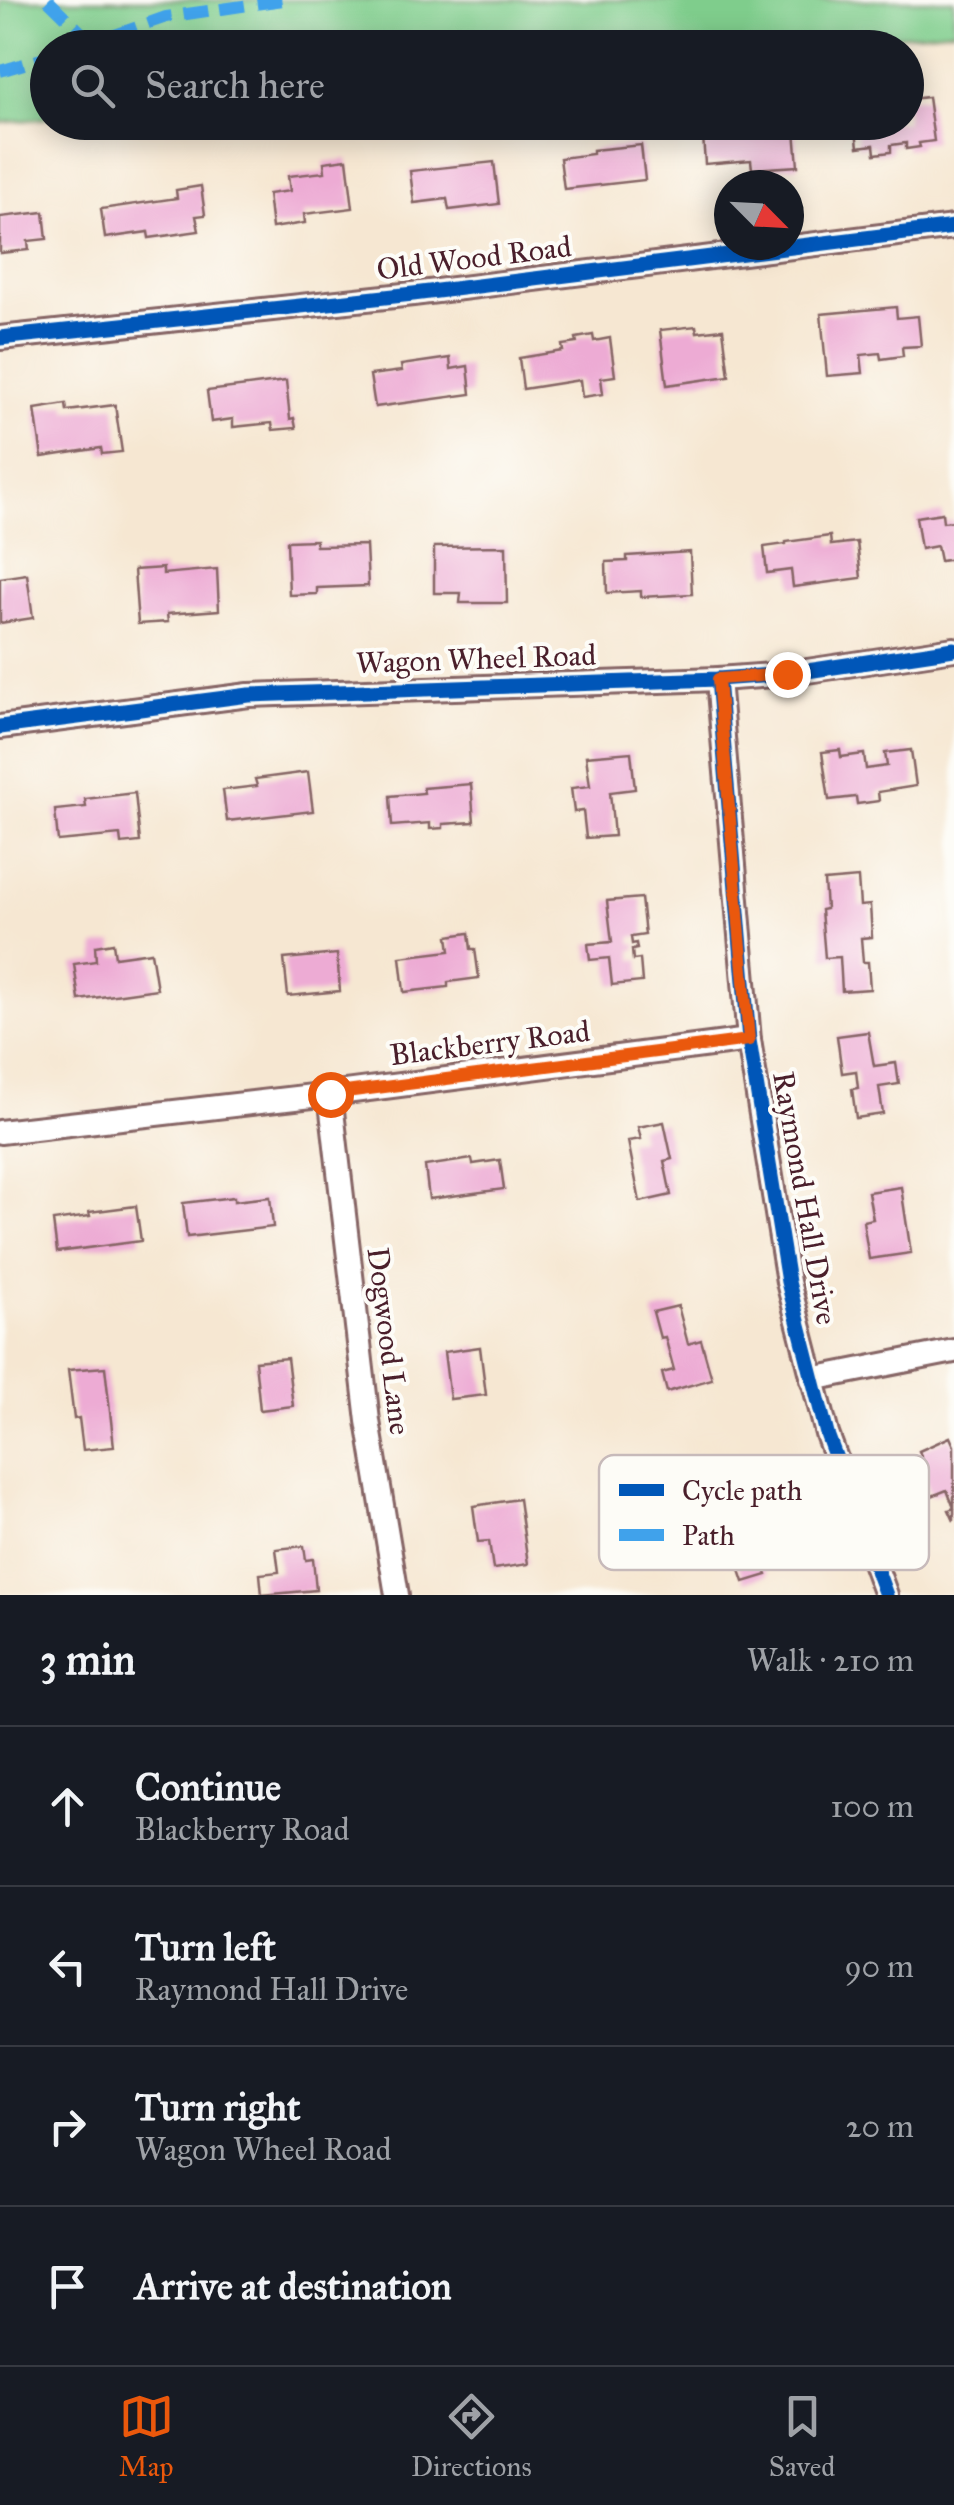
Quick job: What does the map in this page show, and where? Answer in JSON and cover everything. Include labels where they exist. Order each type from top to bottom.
[{"type":"street","name":"Old Wood Road","points":[[0,338],[433,291],[954,227]]},
{"type":"street","name":"Wagon Wheel Road","points":[[0,727],[250,695],[787,674],[954,648]]},
{"type":"street","name":"Raymond Hall Drive","points":[[718,679],[749,1040],[788,1282],[836,1455]]},
{"type":"street","name":"Blackberry Road","points":[[0,1132],[749,1040]]},
{"type":"street","name":"Dogwood Lane","points":[[330,1094],[368,1421],[397,1595]]},
{"type":"street","points":[[812,1378],[954,1351]]},
{"type":"street","name":"Raymond Hall Drive","points":[[877,1570],[886,1595]]},
{"type":"green space","points":[[0,0],[954,0],[954,30],[924,33],[924,30],[30,30],[30,120],[0,123]]},
{"type":"building","points":[[924,97],[928,97],[934,141],[906,149],[906,143],[891,145],[891,152],[875,154],[874,145],[858,147],[857,140],[924,140]]},
{"type":"building","points":[[703,140],[796,140],[798,166],[752,169],[751,160],[705,164]]},
{"type":"building","points":[[641,145],[645,180],[564,189],[560,158]]},
{"type":"building","points":[[347,159],[353,208],[304,214],[305,223],[272,228],[268,194],[290,191],[288,176],[325,172],[324,162]]},
{"type":"building","points":[[494,162],[499,204],[449,210],[447,199],[414,203],[410,171]]},
{"type":"building","points":[[201,186],[205,215],[196,216],[199,231],[149,238],[148,232],[105,238],[101,209],[177,198],[176,190]]},
{"type":"building","points":[[44,212],[47,239],[28,241],[29,250],[0,253],[0,217]]},
{"type":"building","points":[[896,307],[897,318],[918,316],[921,346],[902,347],[903,356],[881,359],[880,353],[861,355],[863,373],[827,376],[821,314]]},
{"type":"building","points":[[696,326],[697,332],[723,329],[729,376],[667,385],[660,330]]},
{"type":"building","points":[[593,335],[594,341],[610,338],[615,376],[601,378],[603,394],[582,397],[580,380],[523,389],[519,358],[563,351],[562,345]]},
{"type":"building","points":[[450,358],[451,369],[468,366],[471,394],[375,407],[370,375],[402,371],[401,365]]},
{"type":"building","points":[[286,381],[290,419],[294,418],[296,428],[273,430],[272,423],[233,427],[233,419],[211,422],[207,391]]},
{"type":"building","points":[[66,404],[67,411],[115,405],[122,452],[102,454],[101,448],[42,457],[35,409]]},
{"type":"building","points":[[942,513],[943,522],[954,521],[954,559],[940,561],[937,546],[921,549],[916,517]]},
{"type":"building","points":[[830,536],[831,545],[857,542],[861,578],[793,587],[791,570],[767,573],[764,547]]},
{"type":"building","points":[[316,540],[316,546],[366,545],[368,586],[317,588],[317,594],[289,595],[287,541]]},
{"type":"building","points":[[506,546],[507,603],[460,603],[461,593],[434,593],[434,547]]},
{"type":"building","points":[[690,552],[692,594],[641,597],[641,591],[607,593],[606,562],[627,561],[627,556]]},
{"type":"building","points":[[163,568],[163,574],[217,569],[219,610],[167,614],[168,622],[138,624],[134,570]]},
{"type":"building","points":[[27,574],[33,618],[0,623],[0,578]]},
{"type":"building","points":[[840,750],[841,757],[864,754],[866,769],[887,766],[885,753],[911,750],[916,786],[878,792],[879,801],[857,804],[856,797],[829,800],[822,752]]},
{"type":"building","points":[[631,752],[635,789],[610,792],[614,836],[586,838],[583,811],[574,812],[571,788],[590,786],[586,756]]},
{"type":"building","points":[[308,772],[313,811],[227,821],[223,790],[257,786],[255,779]]},
{"type":"building","points":[[471,784],[474,822],[430,829],[430,823],[392,826],[390,796],[424,793],[423,788]]},
{"type":"building","points":[[135,793],[140,842],[121,844],[120,835],[58,841],[55,810],[86,807],[85,799]]},
{"type":"building","points":[[858,878],[860,906],[870,905],[872,937],[861,938],[870,989],[842,991],[840,957],[825,958],[821,910],[826,909],[824,881]]},
{"type":"building","points":[[641,898],[645,935],[631,937],[637,949],[632,950],[633,960],[640,959],[642,982],[612,985],[609,958],[590,960],[588,944],[612,942],[607,901]]},
{"type":"building","points":[[469,933],[479,978],[448,982],[448,987],[404,992],[400,957],[450,951],[448,936]]},
{"type":"building","points":[[113,943],[115,957],[151,952],[157,989],[79,1000],[74,964],[96,961],[95,946]]},
{"type":"building","points":[[337,954],[340,991],[288,996],[284,959]]},
{"type":"building","points":[[868,1032],[874,1066],[896,1063],[899,1084],[879,1087],[883,1114],[856,1118],[852,1089],[858,1088],[856,1071],[842,1073],[837,1036]]},
{"type":"building","points":[[664,1122],[672,1159],[664,1161],[671,1195],[640,1202],[628,1141],[641,1139],[638,1127]]},
{"type":"building","points":[[472,1159],[473,1164],[500,1160],[504,1189],[429,1199],[425,1166]]},
{"type":"building","points":[[901,1187],[911,1253],[869,1259],[863,1221],[873,1219],[868,1192]]},
{"type":"building","points":[[234,1197],[234,1201],[270,1197],[273,1227],[187,1237],[183,1203]]},
{"type":"building","points":[[136,1206],[141,1241],[57,1252],[53,1221]]},
{"type":"building","points":[[678,1306],[688,1344],[701,1340],[712,1379],[667,1392],[662,1373],[674,1370],[653,1312]]},
{"type":"building","points":[[480,1347],[486,1395],[450,1399],[444,1352]]},
{"type":"building","points":[[287,1358],[293,1406],[260,1410],[255,1361]]},
{"type":"building","points":[[105,1367],[114,1447],[83,1450],[79,1418],[74,1419],[68,1370]]},
{"type":"building","points":[[950,1437],[954,1446],[954,1508],[947,1490],[932,1496],[929,1455],[921,1455],[919,1451]]},
{"type":"building","points":[[519,1499],[528,1564],[493,1569],[489,1541],[478,1542],[473,1506]]},
{"type":"building","points":[[304,1546],[306,1560],[313,1559],[316,1590],[262,1595],[260,1574],[279,1572],[276,1549]]},
{"type":"building","points":[[740,1570],[765,1570],[767,1575],[744,1582]]},
{"type":"marked path","points":[[48,0],[79,30]]},
{"type":"marked path","points":[[129,30],[166,17],[284,0]]},
{"type":"marked path","points":[[0,71],[30,62]]},
{"type":"cycle path","points":[[0,338],[413,294],[954,227]]},
{"type":"cycle path","points":[[0,727],[249,695],[718,679],[787,674],[954,649]]},
{"type":"cycle path","points":[[718,679],[749,1040],[788,1282],[835,1455]]},
{"type":"cycle path","points":[[877,1570],[886,1595]]},
{"type":"route","points":[[330,1094],[749,1040],[718,679],[787,674]]}]
